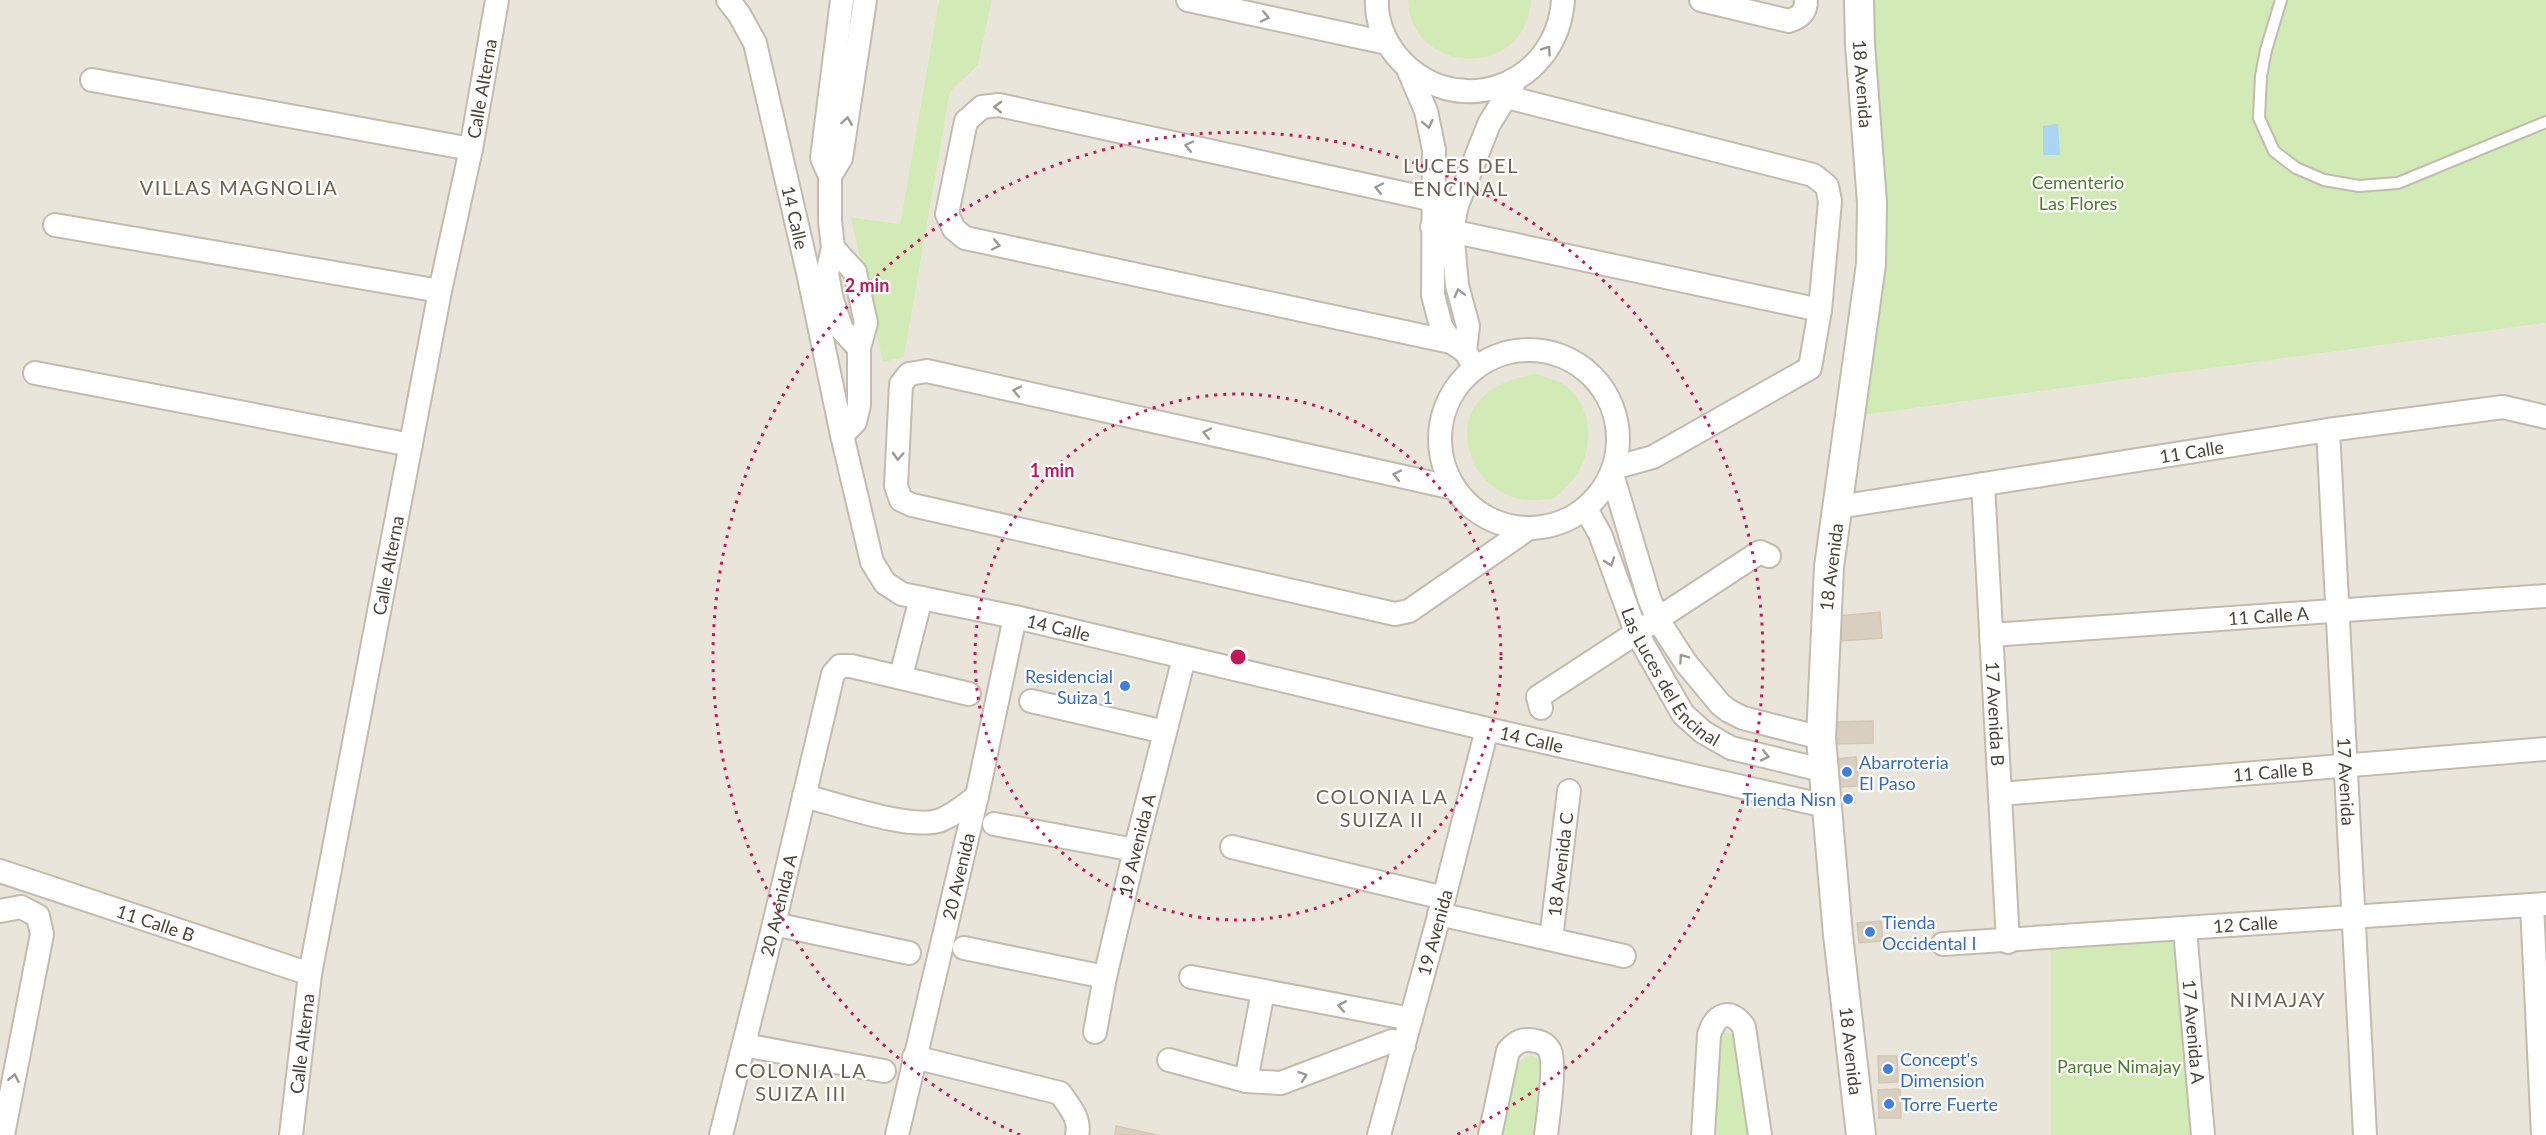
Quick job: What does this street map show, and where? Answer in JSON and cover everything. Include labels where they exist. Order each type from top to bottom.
[{"type":"street","name":"Calle Alterna","points":[[291,1135],[310,974],[440,291],[471,149],[494,0]]},
{"type":"street","name":"14 Calle","points":[[728,0],[739,14],[755,43],[872,561],[885,583],[902,594],[1015,617],[1487,729],[1826,806]]},
{"type":"street","points":[[842,0],[841,158],[830,176],[830,221],[833,248],[855,272],[866,323],[859,348],[859,405],[855,422],[842,435]]},
{"type":"street","points":[[843,72],[865,0]]},
{"type":"street","points":[[1188,0],[1387,43]]},
{"type":"street","points":[[1377,0],[1376,10],[1387,43],[1408,69],[1426,111],[1434,150],[1432,199],[1442,229]]},
{"type":"street","points":[[1457,205],[999,105],[982,107],[966,121],[947,214],[954,229],[965,238],[1463,354],[1500,355],[1528,350],[1556,354],[1582,367],[1602,387],[1615,412],[1619,440],[1613,471],[1604,488],[1586,509],[1557,524],[1529,528],[1500,523],[1474,510],[1454,488],[1442,457],[1441,424],[1447,403],[1459,384],[1463,354],[1441,326],[1432,295],[1442,229],[1457,205],[1473,159],[1489,124],[1512,88],[1538,63],[1553,42],[1562,17],[1563,0]]},
{"type":"street","points":[[1701,0],[1789,21],[1800,17],[1806,9],[1806,0]]},
{"type":"street","name":"18 Avenida","points":[[1859,0],[1860,44],[1872,203],[1871,264],[1829,567],[1821,738],[1838,936],[1861,1135]]},
{"type":"street","points":[[1408,69],[1432,84],[1461,91],[1512,88],[1813,175],[1827,186],[1830,201],[1820,310],[1810,368],[1653,457],[1613,471]]},
{"type":"street","points":[[92,80],[471,149]]},
{"type":"street","points":[[55,225],[440,291]]},
{"type":"street","points":[[1442,229],[1820,310]]},
{"type":"street","points":[[1454,488],[927,371],[909,374],[901,384],[896,486],[901,500],[923,508],[1395,614],[1409,611],[1529,528]]},
{"type":"street","points":[[35,373],[411,445]]},
{"type":"street","name":"11 Calle","points":[[1838,507],[2328,430],[2503,407],[2546,417]]},
{"type":"street","name":"17 Avenida","points":[[2328,430],[2365,1135]]},
{"type":"street","name":"Las Luces del Encinal","points":[[1613,471],[1649,598],[1658,620],[1686,663],[1720,704],[1743,718],[1821,738]]},
{"type":"street","name":"17 Avenida B","points":[[1983,484],[2008,942]]},
{"type":"street","name":"Las Luces del Encinal","points":[[1586,509],[1600,534],[1636,632],[1683,714],[1703,732],[1731,748],[1822,770]]},
{"type":"street","points":[[1541,708],[1538,697],[1760,552],[1769,556]]},
{"type":"street","name":"11 Calle A","points":[[1991,635],[2546,596]]},
{"type":"street","points":[[921,598],[901,676],[969,694]]},
{"type":"street","name":"20 Avenida","points":[[897,1135],[1015,617]]},
{"type":"street","name":"19 Avenida A","points":[[1095,1032],[1105,977],[1135,850],[1184,658]]},
{"type":"street","name":"20 Avenida A","points":[[721,1135],[833,674],[840,666],[851,666],[901,676]]},
{"type":"street","points":[[1031,701],[1165,732]]},
{"type":"street","points":[[1731,748],[1743,718]]},
{"type":"street","name":"19 Avenida","points":[[1379,1135],[1442,906],[1487,729]]},
{"type":"street","name":"11 Calle B","points":[[2000,794],[2546,749]]},
{"type":"street","name":"18 Avenida C","points":[[1551,939],[1569,791]]},
{"type":"street","points":[[804,796],[916,824],[940,820],[957,811],[976,796]]},
{"type":"street","points":[[994,824],[1135,850]]},
{"type":"street","points":[[1233,847],[1551,939],[1624,956]]},
{"type":"street","name":"11 Calle B","points":[[0,871],[310,974]]},
{"type":"street","points":[[2539,905],[2543,1135]]},
{"type":"street","name":"12 Calle","points":[[1943,944],[2008,942],[2539,905]]},
{"type":"street","points":[[0,911],[21,907],[38,915],[42,934],[3,1135]]},
{"type":"street","points":[[774,924],[909,953]]},
{"type":"street","name":"17 Avenida A","points":[[2185,930],[2203,1135]]},
{"type":"street","points":[[964,948],[1105,977]]},
{"type":"street","points":[[1191,976],[1411,1019]]},
{"type":"street","points":[[1246,1081],[1263,991]]},
{"type":"street","points":[[1703,1135],[1709,1035],[1712,1025],[1719,1018],[1728,1015],[1738,1018],[1744,1027],[1760,1135]]},
{"type":"street","points":[[1490,1135],[1508,1051],[1516,1042],[1527,1039],[1543,1042],[1550,1052],[1552,1064],[1546,1135]]},
{"type":"street","points":[[1169,1060],[1246,1081],[1281,1083],[1392,1041],[1404,1046]]},
{"type":"street","points":[[744,1045],[884,1071]]},
{"type":"street","points":[[914,1058],[1060,1093],[1073,1112],[1078,1129],[1077,1135]]},
{"type":"lane","points":[[2281,0],[2261,76],[2259,118],[2274,151],[2296,168],[2324,180],[2359,186],[2398,183],[2546,122]]},
{"type":"shaded area","points":[[0,0],[939,0],[900,224],[852,217],[904,357],[950,92],[978,65],[992,0],[1873,0],[1885,200],[1885,264],[1864,415],[2546,323],[2546,1135],[0,1135]]},
{"type":"green space","points":[[939,0],[992,0],[978,65],[950,92],[904,357],[883,362],[851,217],[900,224]]},
{"type":"green space","points":[[1408,0],[1531,0],[1524,26],[1510,45],[1490,55],[1468,58],[1446,54],[1427,43],[1414,25]]},
{"type":"green space","name":"Cementerio Las Flores","points":[[1873,0],[2546,0],[2546,323],[1864,415],[1885,264],[1885,200]]},
{"type":"green space","points":[[1536,374],[1563,384],[1577,397],[1584,410],[1588,439],[1581,467],[1563,490],[1552,499],[1527,500],[1506,495],[1481,475],[1471,456],[1467,439],[1468,423],[1481,399],[1492,390],[1505,382]]},
{"type":"green space","name":"Parque Nimajay","points":[[2175,940],[2193,1135],[2051,1135],[2051,954],[2049,947]]},
{"type":"green space","points":[[1718,1032],[1739,1035],[1751,1135],[1717,1135]]},
{"type":"green space","points":[[1530,1055],[1539,1059],[1534,1135],[1500,1135],[1512,1067]]},
{"type":"water","points":[[2058,124],[2060,155],[2043,155],[2043,126]]},
{"type":"building","points":[[1880,612],[1882,638],[1841,641],[1839,616]]},
{"type":"building","points":[[1873,721],[1873,743],[1834,744],[1834,722]]},
{"type":"building","name":"Abarroteria El Paso","points":[[1856,757],[1859,786],[1838,787],[1836,759]]},
{"type":"building","name":"Tienda Nisn","points":[[1854,794],[1855,803],[1842,804],[1841,795]]},
{"type":"building","name":"Tienda Occidental I","points":[[1881,921],[1883,941],[1859,943],[1857,923]]},
{"type":"building","name":"Concept's Dimension","points":[[1878,1056],[1897,1056],[1898,1082],[1879,1083]]},
{"type":"building","name":"Torre Fuerte","points":[[1900,1089],[1901,1118],[1879,1118],[1878,1090]]},
{"type":"building","points":[[1116,1126],[1157,1135],[1115,1135]]},
{"type":"place","name":"Residencial Suiza 1","points":[[1125,686]]},
{"type":"place","name":"Abarroteria El Paso","points":[[1847,772]]},
{"type":"place","name":"Tienda Nisn","points":[[1848,799]]},
{"type":"place","name":"Tienda Occidental I","points":[[1870,932]]},
{"type":"place","name":"Concept's Dimension","points":[[1888,1069]]},
{"type":"place","name":"Torre Fuerte","points":[[1889,1104]]},
{"type":"district","name":"LUCES DEL ENCINAL","points":[[1461,176]]},
{"type":"district","name":"VILLAS MAGNOLIA","points":[[239,187]]},
{"type":"district","name":"COLONIA LA SUIZA II","points":[[1382,808]]},
{"type":"district","name":"NIMAJAY","points":[[2278,999]]},
{"type":"district","name":"COLONIA LA SUIZA III","points":[[801,1082]]}]
